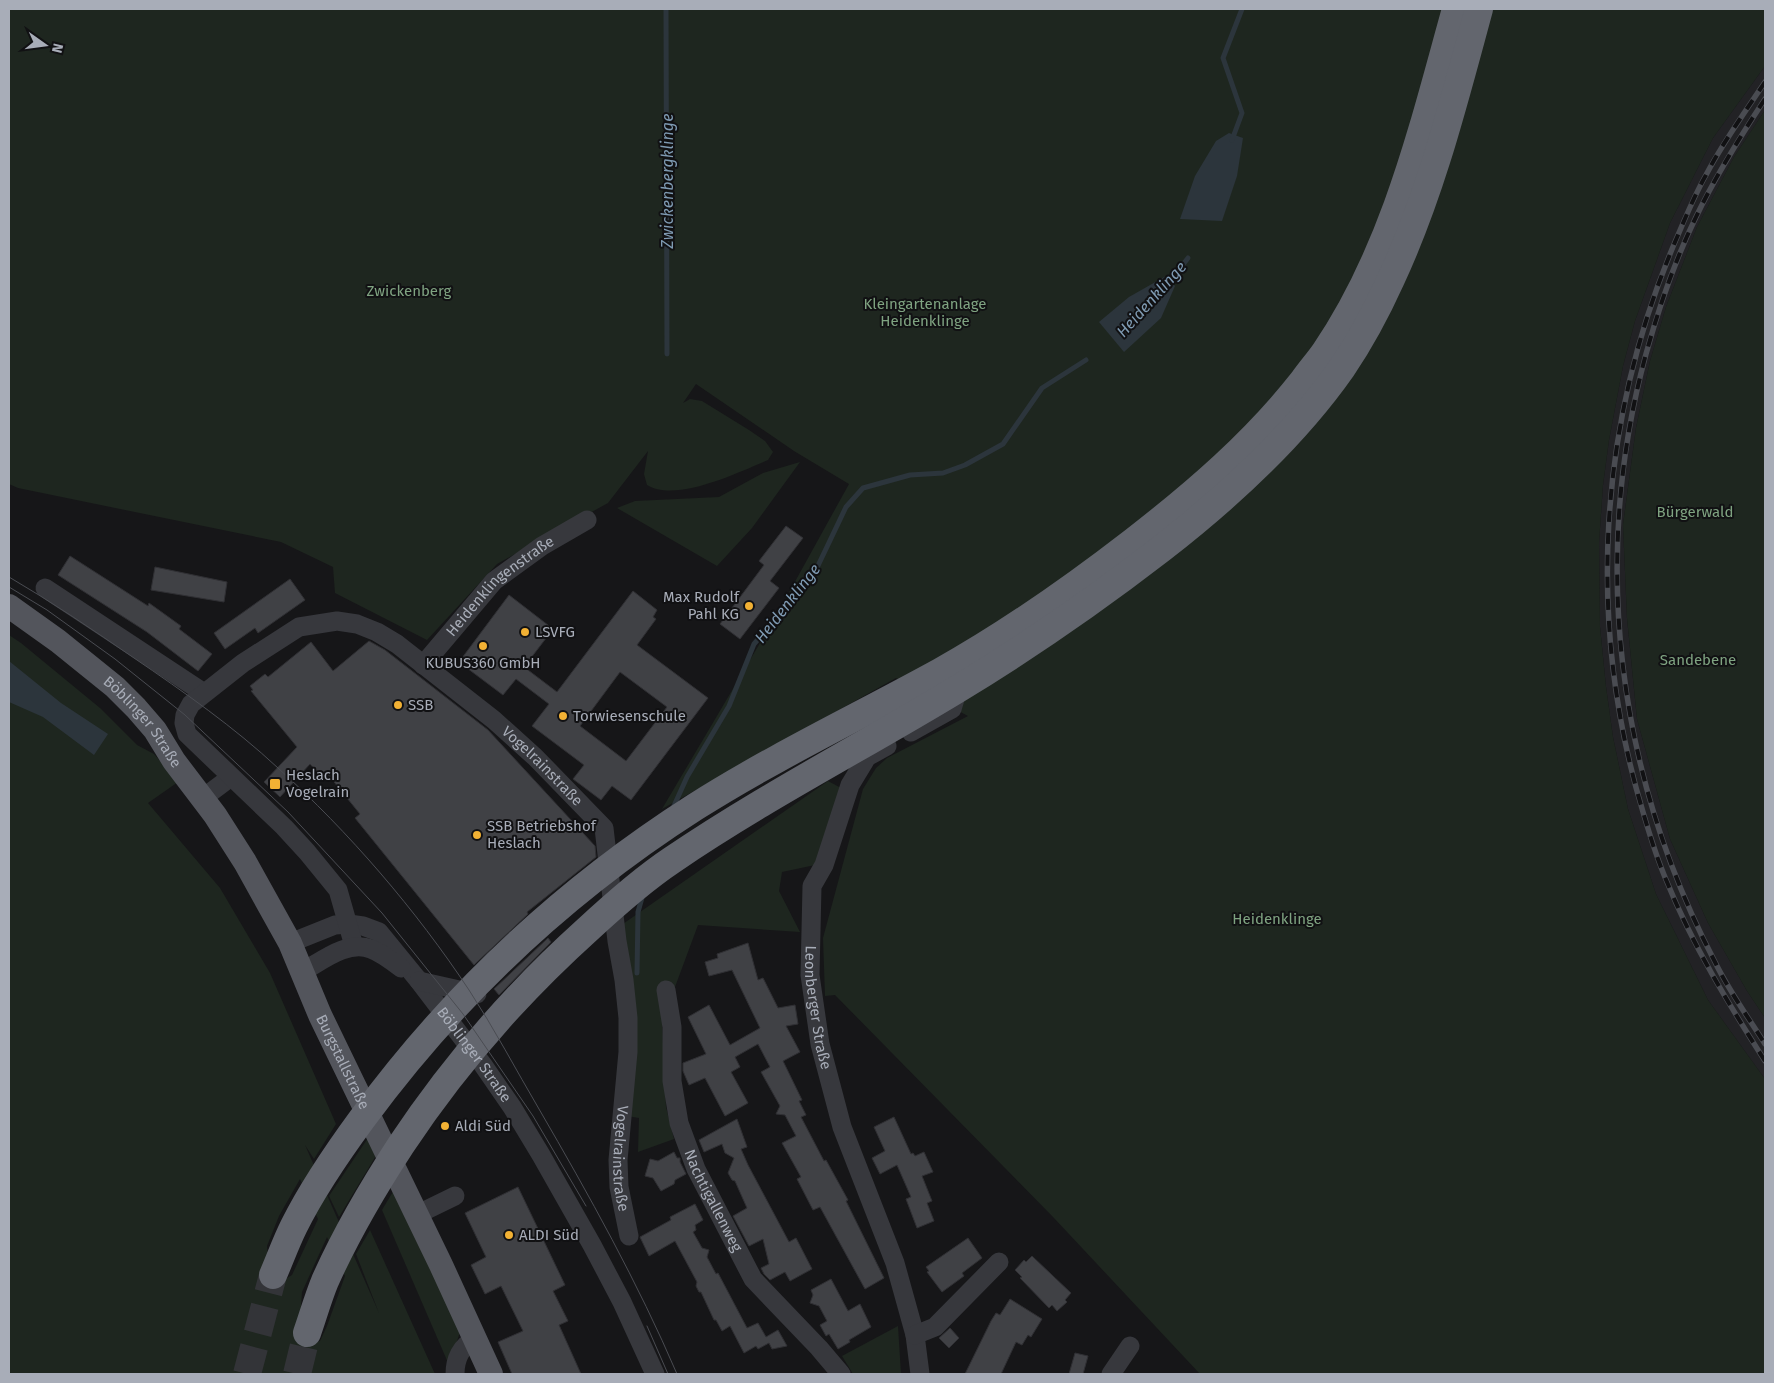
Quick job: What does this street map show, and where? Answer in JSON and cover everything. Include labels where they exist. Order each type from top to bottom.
[{"type":"highway","points":[[272,1275],[294,1225],[337,1154],[378,1097],[423,1042],[480,980],[534,928],[584,885],[635,847],[699,805],[944,670],[1022,622],[1092,574],[1206,484],[1270,421],[1325,353],[1354,302],[1386,237],[1402,198],[1418,146],[1456,9]]},
{"type":"highway","points":[[306,1333],[325,1282],[359,1215],[383,1172],[425,1109],[452,1073],[504,1011],[560,954],[608,910],[668,862],[728,824],[958,689],[1122,579],[1184,531],[1243,480],[1312,407],[1345,365],[1375,313],[1407,246],[1438,158],[1479,9]]},
{"type":"main road","name":"Böblinger Straße","points":[[9,606],[58,641],[115,687],[155,730],[174,761]]},
{"type":"main road","name":"Böblinger Straße","points":[[9,620],[82,674],[146,738],[174,761]]},
{"type":"main road","name":"Burgstallstraße","points":[[174,761],[203,798],[249,869],[290,943],[320,1015],[491,1374]]},
{"type":"street","name":"Heidenklingenstraße","points":[[424,665],[494,581],[542,546],[587,520]]},
{"type":"street","points":[[45,588],[204,693]]},
{"type":"street","name":"Vogelrainstraße","points":[[204,693],[243,663],[299,627],[337,622],[362,626],[377,632],[397,644],[494,720],[535,757],[604,828],[628,1018],[628,1052],[618,1160],[619,1187],[629,1236]]},
{"type":"street","name":"Leonberger Straße","points":[[920,1374],[915,1336],[895,1263],[842,1127],[820,1044],[810,976],[812,886],[824,865],[850,786],[867,757],[952,709],[958,689]]},
{"type":"street","name":"Böblinger Straße","points":[[204,693],[191,704],[185,715],[184,723],[188,734],[307,852],[338,890],[354,946],[369,948],[380,953],[417,979]]},
{"type":"street","points":[[203,798],[231,777]]},
{"type":"street","name":"Böblinger Straße","points":[[290,943],[335,925],[363,926],[379,932],[483,1065],[512,1108],[541,1155],[622,1302],[655,1374]]},
{"type":"street","points":[[302,972],[354,946]]},
{"type":"street","points":[[417,979],[483,995]]},
{"type":"street","name":"Nachtigallenweg","points":[[666,990],[672,1027],[672,1081],[679,1123],[696,1169],[753,1279],[819,1348],[841,1374]]},
{"type":"street","points":[[416,1215],[455,1196]]},
{"type":"street","points":[[915,1336],[935,1327],[999,1262]]},
{"type":"street","points":[[455,1374],[455,1367],[460,1352],[465,1344],[475,1339]]},
{"type":"street","points":[[1111,1374],[1130,1346]]},
{"type":"shaded area","points":[[1765,66],[1765,110],[1734,157],[1697,227],[1666,307],[1650,361],[1636,428],[1623,525],[1627,618],[1637,719],[1670,839],[1708,923],[1747,991],[1765,1018],[1765,1079],[1708,1000],[1656,894],[1628,809],[1613,737],[1606,687],[1600,627],[1599,543],[1603,485],[1609,440],[1623,366],[1635,321],[1670,223],[1713,138]]},
{"type":"green space","name":"Heidenklinge","points":[[9,9],[1765,9],[1765,66],[1713,138],[1670,223],[1635,321],[1623,366],[1609,440],[1603,485],[1599,543],[1600,627],[1606,687],[1613,737],[1628,809],[1656,894],[1708,1000],[1765,1079],[1765,1374],[1200,1374],[1054,1218],[835,995],[825,996],[823,938],[863,789],[876,768],[887,758],[968,716],[896,678],[662,809],[776,616],[849,484],[794,451],[696,384],[683,403],[690,399],[702,401],[749,430],[765,441],[773,452],[768,460],[708,484],[674,490],[659,490],[647,485],[644,474],[648,451],[608,503],[497,564],[427,640],[335,593],[333,567],[281,542],[18,488],[9,484]]},
{"type":"green space","points":[[1765,110],[1765,1018],[1747,991],[1708,923],[1670,839],[1637,719],[1627,618],[1623,525],[1636,428],[1650,361],[1666,307],[1697,227],[1734,157]]},
{"type":"green space","points":[[800,462],[752,528],[717,566],[617,508],[635,501],[719,497],[763,473]]},
{"type":"green space","points":[[9,635],[100,708],[137,745],[154,754],[178,782],[148,803],[220,888],[270,973],[336,1124],[314,1159],[305,1145],[379,1313],[356,1254],[370,1230],[435,1374],[9,1374]],"holes":[[[300,1179],[318,1219],[292,1275],[282,1281],[269,1271],[267,1246],[279,1216]],[[327,1237],[345,1276],[320,1341],[314,1342],[300,1321],[302,1292]]]},
{"type":"green space","points":[[828,781],[841,788],[815,865],[782,872],[779,891],[800,932],[698,925],[662,1022],[666,1107],[674,1139],[638,1152],[639,1118],[627,1116],[620,926]]},
{"type":"green space","points":[[368,1138],[377,1154],[339,1217],[329,1196]]},
{"type":"green space","points":[[394,1190],[461,1329],[449,1365],[382,1210]]},
{"type":"green space","points":[[898,1326],[901,1374],[853,1374],[842,1356]]},
{"type":"water","points":[[1229,133],[1243,138],[1237,176],[1222,221],[1180,219],[1195,176],[1216,141]]},
{"type":"water","points":[[1166,276],[1175,286],[1161,318],[1124,352],[1099,322],[1129,297]]},
{"type":"water","points":[[9,661],[61,703],[108,734],[94,755],[43,717],[9,702]]},
{"type":"building","name":"Max Rudolf Pahl KG","points":[[786,526],[803,538],[770,581],[779,588],[740,639],[720,624],[764,565],[759,561]]},
{"type":"building","points":[[70,556],[148,606],[149,603],[181,626],[179,629],[212,654],[198,671],[147,632],[58,575]]},
{"type":"building","points":[[155,567],[227,582],[224,602],[151,590]]},
{"type":"building","points":[[290,579],[305,600],[258,633],[255,628],[225,649],[214,633]]},
{"type":"building","name":"Torwiesenschule","points":[[633,591],[657,610],[653,617],[656,619],[637,645],[708,698],[631,800],[612,786],[601,800],[573,779],[584,765],[532,726],[549,704],[516,679],[503,695],[459,662],[509,595],[553,629],[524,667],[557,692]],"holes":[[[620,672],[667,707],[626,761],[580,726]]]},
{"type":"building","name":"SSB Betriebshof Heslach","points":[[369,641],[385,650],[488,730],[595,846],[596,857],[527,912],[528,914],[474,965],[355,818],[360,814],[326,772],[321,776],[310,764],[280,797],[264,782],[297,747],[251,691],[253,690],[250,686],[265,674],[268,677],[311,642],[333,671]]},
{"type":"building","points":[[548,938],[551,942],[499,995],[494,989]]},
{"type":"building","points":[[748,943],[758,980],[763,978],[778,1008],[795,1005],[798,1024],[786,1026],[800,1052],[783,1061],[802,1100],[799,1101],[806,1115],[801,1117],[824,1161],[826,1160],[848,1200],[846,1201],[884,1278],[865,1289],[820,1207],[813,1210],[797,1179],[801,1177],[782,1143],[796,1136],[785,1115],[776,1114],[780,1106],[761,1072],[770,1067],[758,1044],[735,1057],[740,1067],[731,1072],[748,1103],[725,1116],[705,1078],[689,1085],[683,1071],[683,1063],[706,1054],[688,1017],[709,1005],[730,1045],[760,1028],[732,970],[709,976],[705,962],[718,958],[717,954]]},
{"type":"building","points":[[894,1117],[911,1154],[913,1153],[915,1156],[924,1152],[933,1172],[922,1176],[932,1201],[927,1203],[934,1221],[917,1228],[906,1199],[911,1197],[897,1165],[880,1174],[872,1158],[885,1151],[874,1127]]},
{"type":"building","points":[[737,1119],[747,1147],[741,1149],[748,1165],[789,1242],[796,1238],[812,1269],[790,1281],[785,1272],[770,1280],[764,1274],[761,1268],[769,1264],[763,1239],[749,1246],[733,1216],[747,1208],[735,1181],[732,1180],[728,1173],[734,1158],[725,1153],[722,1144],[704,1152],[699,1140]]},
{"type":"building","points":[[674,1152],[677,1158],[680,1158],[686,1174],[675,1180],[674,1184],[661,1191],[653,1178],[645,1176],[650,1159],[658,1161]]},
{"type":"building","name":"ALDI Süd","points":[[518,1187],[565,1285],[553,1291],[568,1321],[559,1325],[581,1374],[512,1374],[498,1342],[523,1331],[501,1286],[485,1294],[471,1265],[486,1257],[465,1213]]},
{"type":"building","points":[[695,1204],[703,1220],[695,1225],[696,1230],[693,1232],[702,1248],[709,1250],[707,1257],[716,1274],[718,1273],[747,1328],[758,1323],[766,1337],[778,1330],[787,1346],[772,1349],[769,1343],[758,1349],[756,1346],[744,1353],[730,1326],[722,1331],[716,1320],[714,1320],[701,1292],[699,1292],[696,1286],[697,1282],[675,1241],[649,1256],[640,1237],[671,1220],[670,1217]]},
{"type":"building","points":[[968,1238],[982,1258],[962,1273],[964,1276],[942,1292],[927,1272],[929,1271],[926,1267]]},
{"type":"building","points":[[1032,1256],[1071,1293],[1065,1300],[1067,1302],[1057,1311],[1052,1305],[1049,1308],[1020,1278],[1022,1277],[1015,1270],[1024,1260],[1026,1262]]},
{"type":"building","points":[[831,1279],[848,1311],[860,1304],[871,1327],[838,1349],[829,1334],[826,1336],[820,1325],[827,1321],[819,1306],[810,1303],[813,1295],[811,1290]]},
{"type":"building","points":[[1010,1299],[1042,1319],[1031,1337],[1028,1335],[1022,1345],[1016,1342],[1001,1374],[965,1374],[991,1321],[996,1313],[1000,1315]]},
{"type":"building","points":[[950,1328],[959,1338],[949,1348],[939,1338]]},
{"type":"building","points":[[1075,1353],[1088,1356],[1083,1374],[1069,1374]]},
{"type":"waterway","name":"Zwickenbergklinge","points":[[666,9],[667,354]]},
{"type":"waterway","name":"Heidenklinge","points":[[1232,140],[1242,113],[1223,58],[1242,9]]},
{"type":"waterway","name":"Heidenklinge","points":[[1167,285],[1188,258]]},
{"type":"waterway","name":"Heidenklinge","points":[[673,808],[687,777],[729,706],[754,644],[814,574],[846,507],[863,488],[910,475],[943,473],[965,465],[1003,444],[1042,388],[1086,360]]},
{"type":"waterway","name":"Heidenklinge","points":[[637,973],[638,912],[643,894]]},
{"type":"tunnel","points":[[247,1374],[273,1275]]},
{"type":"tunnel","points":[[297,1374],[307,1333]]},
{"type":"tram line","points":[[9,577],[103,637],[226,724],[261,753],[330,818],[404,901],[448,960],[487,1019],[612,1240],[646,1306],[677,1374]]},
{"type":"tram line","points":[[9,587],[47,610],[115,659],[185,715],[288,812],[382,913],[463,1014],[533,1116],[586,1206]]},
{"type":"tram line","points":[[647,1326],[668,1374]]},
{"type":"railway","points":[[1765,82],[1727,139],[1698,191],[1675,242],[1649,311],[1630,381],[1616,452],[1609,524],[1608,597],[1613,669],[1625,741],[1654,847],[1663,873],[1688,929],[1725,996],[1765,1061]]},
{"type":"railway","points":[[1765,99],[1729,156],[1688,233],[1674,267],[1651,336],[1629,432],[1619,509],[1617,587],[1623,665],[1635,741],[1655,817],[1682,890],[1720,973],[1765,1044]]},
{"type":"place","name":"Max Rudolf Pahl KG","points":[[749,606]]},
{"type":"place","name":"LSVFG","points":[[525,632]]},
{"type":"place","name":"KUBUS360 GmbH","points":[[483,646]]},
{"type":"place","name":"SSB","points":[[398,705]]},
{"type":"place","name":"Torwiesenschule","points":[[563,716]]},
{"type":"place","name":"Heslach Vogelrain","points":[[275,784]]},
{"type":"place","name":"SSB Betriebshof Heslach","points":[[477,835]]},
{"type":"place","name":"Aldi Süd","points":[[445,1126]]},
{"type":"place","name":"ALDI Süd","points":[[509,1235]]},
{"type":"park label","name":"Zwickenberg","points":[[409,291]]},
{"type":"park label","name":"Kleingartenanlage Heidenklinge","points":[[925,312]]},
{"type":"park label","name":"Bürgerwald","points":[[1695,512]]},
{"type":"park label","name":"Sandebene","points":[[1698,660]]}]
